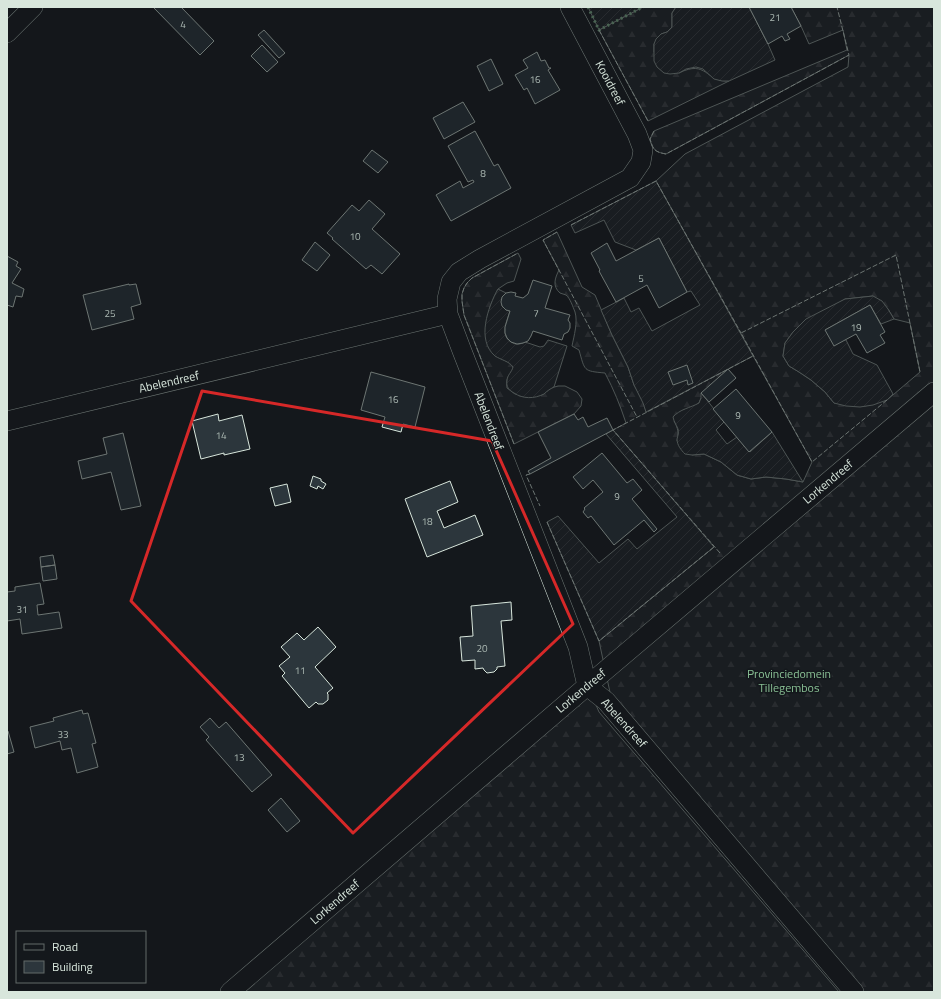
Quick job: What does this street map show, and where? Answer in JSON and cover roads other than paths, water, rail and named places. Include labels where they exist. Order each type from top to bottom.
[{"type":"street","points":[[7,33],[33,7]]},
{"type":"street","name":"Kooidreef","points":[[570,7],[636,134],[643,150],[641,162]]},
{"type":"street","name":"Abelendreef","points":[[641,162],[630,178],[480,259],[459,272],[451,282],[447,299],[448,314],[578,647],[588,686],[612,707],[854,992]]},
{"type":"street","name":"Abelendreef","points":[[7,421],[448,314]]},
{"type":"street","name":"Lorkendreef","points":[[230,992],[934,392]]},
{"type":"park label","name":"Provinciedomein Tillegembos","points":[[789,681]]}]
